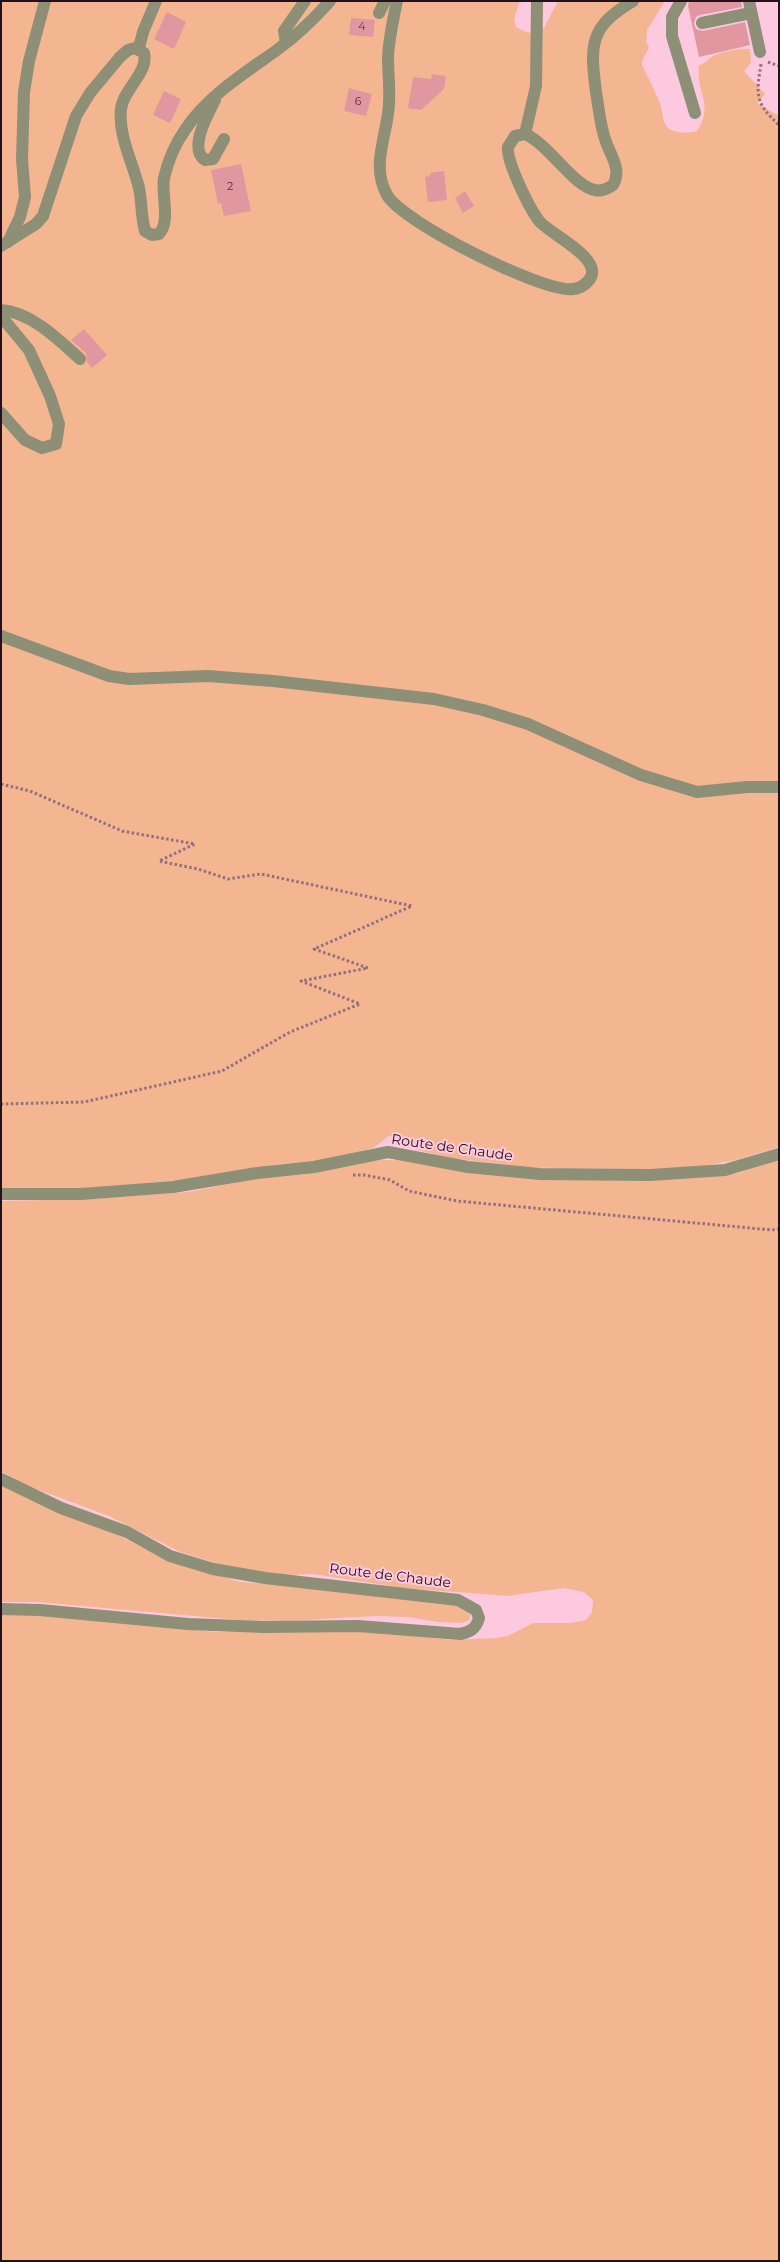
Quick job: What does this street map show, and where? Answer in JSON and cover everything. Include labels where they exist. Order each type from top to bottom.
[{"type":"street","points":[[5,244],[20,217],[25,197],[22,159],[24,92],[29,61],[45,1]]},
{"type":"street","points":[[139,48],[143,32],[156,1]]},
{"type":"street","points":[[286,43],[284,30],[305,1]]},
{"type":"street","points":[[139,48],[144,53],[145,61],[124,98],[121,106],[121,124],[139,191],[143,226],[148,233],[156,235],[163,228],[165,217],[163,189],[167,169],[174,149],[194,117],[217,96],[286,43],[330,1]]},
{"type":"street","points":[[397,1],[390,31],[389,104],[379,156],[381,178],[388,196],[408,216],[479,257],[553,286],[573,290],[580,288],[592,276],[592,265],[582,254],[541,222],[508,159],[507,152],[510,141],[515,136],[525,134],[546,148],[588,188],[601,190],[613,185],[617,175],[616,168],[603,133],[592,58],[593,48],[596,38],[607,20],[633,1]]},
{"type":"street","points":[[525,134],[536,86],[537,1]]},
{"type":"street","points":[[681,1],[672,18],[672,36],[695,113]]},
{"type":"street","points":[[702,23],[750,7],[761,54]]},
{"type":"street","points":[[5,244],[36,224],[43,216],[71,127],[90,93],[120,57],[128,50],[139,48]]},
{"type":"street","points":[[217,96],[199,139],[198,148],[201,158],[205,160],[213,159],[224,139]]},
{"type":"street","points":[[1,310],[14,312],[57,337],[80,359]]},
{"type":"street","points":[[1,316],[29,350],[50,396],[59,424],[56,444],[42,448],[25,440],[1,413]]},
{"type":"street","points":[[1,636],[109,676],[129,679],[208,676],[273,681],[434,699],[483,710],[528,724],[641,775],[697,792],[747,787],[779,787]]},
{"type":"street","name":"Route de Chaude","points":[[1,1194],[81,1194],[165,1188],[257,1173],[314,1167],[388,1152],[468,1167],[540,1174],[650,1175],[725,1170],[779,1154]]},
{"type":"street","name":"Route de Chaude","points":[[1,1479],[61,1508],[127,1532],[170,1556],[213,1569],[265,1578],[458,1600],[476,1610],[479,1618],[477,1625],[470,1632],[460,1634],[358,1626],[264,1627],[188,1624],[49,1610],[1,1609]]},
{"type":"path","points":[[761,54],[757,86],[762,108],[779,124]]},
{"type":"path","points":[[1,784],[30,791],[122,831],[195,844],[159,861],[198,869],[228,879],[261,874],[412,906],[314,949],[368,968],[301,981],[360,1004],[290,1032],[222,1071],[84,1102],[1,1104]]},
{"type":"path","points":[[346,1175],[364,1175],[390,1180],[408,1191],[458,1201],[602,1216],[772,1230],[779,1229]]},
{"type":"shaded area","points":[[1,1],[520,1],[514,19],[516,27],[528,33],[544,28],[558,1],[665,1],[647,30],[646,42],[649,47],[642,65],[661,106],[665,124],[672,130],[683,133],[697,131],[702,122],[704,105],[699,65],[721,53],[750,49],[751,63],[744,71],[765,94],[757,103],[779,116],[779,1147],[736,1160],[703,1166],[651,1169],[558,1168],[526,1167],[451,1158],[414,1149],[389,1136],[373,1148],[313,1162],[281,1164],[182,1180],[86,1188],[1,1188]]},
{"type":"shaded area","points":[[779,1159],[779,2261],[1,2261],[1,1614],[53,1615],[215,1632],[309,1630],[394,1633],[451,1640],[508,1636],[533,1623],[570,1623],[586,1620],[592,1612],[593,1600],[584,1592],[564,1588],[507,1596],[404,1588],[313,1574],[287,1575],[235,1569],[180,1552],[109,1516],[23,1484],[1,1471],[1,1201],[91,1199],[188,1192],[270,1176],[380,1160],[402,1160],[431,1165],[720,1176],[739,1173]]},
{"type":"shaded area","points":[[1,1485],[112,1532],[166,1560],[241,1582],[458,1603],[471,1613],[469,1620],[462,1623],[438,1622],[408,1617],[377,1616],[286,1621],[239,1620],[37,1602],[1,1602]]},
{"type":"building","points":[[689,1],[741,1],[742,7],[700,15],[696,17],[694,24],[696,29],[703,31],[745,22],[750,45],[699,57],[688,6]]},
{"type":"building","points":[[167,12],[186,22],[174,49],[154,39]]},
{"type":"building","points":[[351,18],[375,20],[373,37],[349,35]]},
{"type":"building","points":[[432,74],[446,76],[444,89],[421,110],[408,108],[413,77],[431,79]]},
{"type":"building","points":[[349,88],[372,94],[366,116],[344,111]]},
{"type":"building","points":[[164,91],[181,99],[170,123],[153,115]]},
{"type":"building","points":[[241,164],[251,211],[224,216],[221,203],[218,204],[211,170]]},
{"type":"building","points":[[444,171],[447,200],[428,202],[425,177],[430,176],[430,173]]},
{"type":"building","points":[[465,191],[474,206],[463,213],[455,198]]},
{"type":"building","points":[[84,329],[107,355],[92,368],[87,362],[86,353],[71,340]]}]
